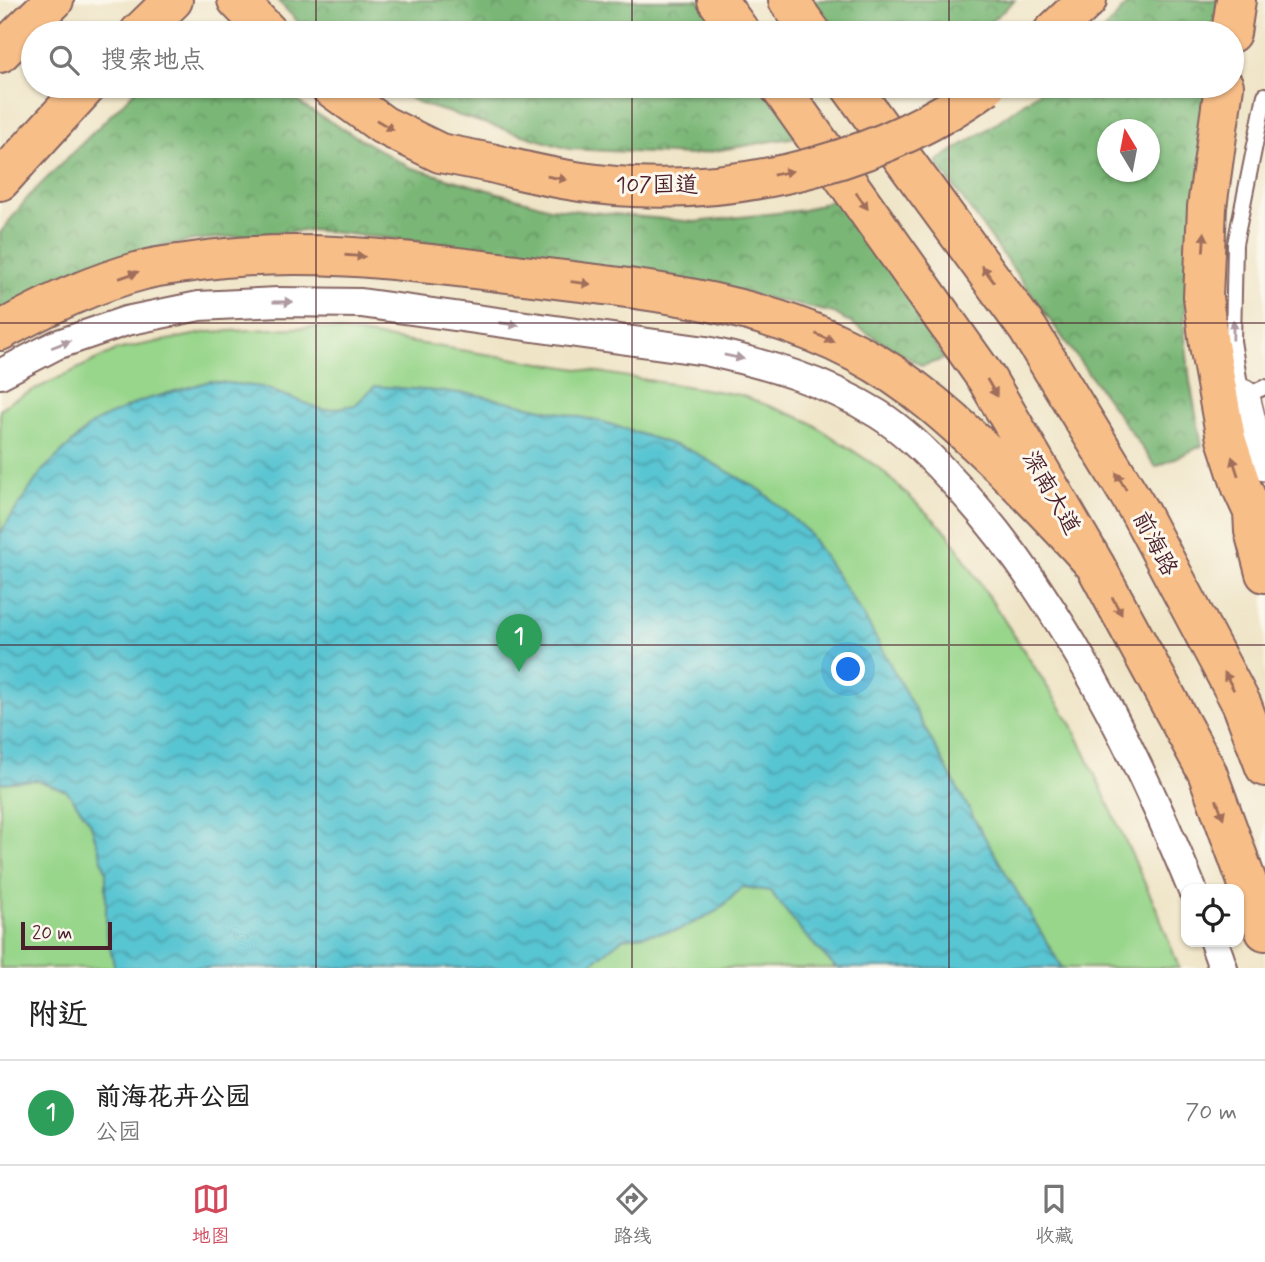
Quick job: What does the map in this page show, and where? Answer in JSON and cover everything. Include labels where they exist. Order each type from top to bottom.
[{"type":"main road","points":[[33,21],[54,0]]},
{"type":"main road","points":[[151,21],[173,0]]},
{"type":"main road","points":[[237,0],[257,21]]},
{"type":"main road","points":[[716,0],[732,21]]},
{"type":"main road","points":[[788,0],[803,21]]},
{"type":"main road","points":[[1065,21],[1087,0]]},
{"type":"main road","points":[[1233,21],[1236,0]]},
{"type":"main road","points":[[0,53],[21,32]]},
{"type":"main road","points":[[0,181],[76,98]]},
{"type":"main road","name":"107国道","points":[[346,98],[383,125],[440,153],[537,175],[585,183],[635,187],[736,182],[826,162],[887,141],[934,118],[966,98]]},
{"type":"main road","name":"深南大道","points":[[788,98],[986,378],[1095,565],[1207,772],[1265,931]]},
{"type":"main road","name":"前海路","points":[[859,98],[1028,329],[1139,511],[1241,705],[1265,767]]},
{"type":"main road","points":[[1222,98],[1207,208],[1203,297],[1242,397],[1233,464],[1253,512],[1265,573]]},
{"type":"main road","points":[[0,331],[61,298],[145,269],[229,256],[323,254],[396,260],[656,292],[723,304],[795,325],[856,352],[900,378],[940,409],[979,445],[1049,513],[1095,565]]},
{"type":"street","points":[[0,374],[56,345],[126,321],[199,306],[278,302],[361,303],[706,351],[756,362],[813,381],[880,415],[909,437],[976,505],[1007,544],[1075,650],[1118,729],[1169,833],[1190,884]]},
{"type":"street","points":[[1242,397],[1251,433],[1265,463]]},
{"type":"street","points":[[1216,947],[1223,968]]},
{"type":"lane","points":[[1242,397],[1233,341],[1235,244],[1265,95]]},
{"type":"green space","points":[[277,0],[699,0],[715,21],[297,21]]},
{"type":"green space","points":[[809,0],[1015,0],[991,21],[824,21]]},
{"type":"green space","points":[[1131,0],[1223,0],[1220,21],[1113,21]]},
{"type":"green space","points":[[128,98],[295,98],[305,107],[409,167],[550,208],[695,222],[804,210],[842,197],[944,359],[922,366],[834,313],[704,284],[440,244],[312,230],[194,240],[118,257],[0,312],[0,233],[29,196]]},
{"type":"green space","points":[[410,98],[773,98],[802,136],[691,155],[569,149],[421,104]]},
{"type":"green space","points":[[1030,98],[1209,98],[1190,247],[1184,328],[1190,382],[1202,446],[1156,467],[936,162]]},
{"type":"green space","points":[[316,327],[741,395],[808,421],[879,468],[947,532],[1072,725],[1158,912],[1179,968],[0,968],[0,410],[11,401],[116,350],[209,332]]},
{"type":"water","points":[[210,381],[262,387],[324,410],[355,405],[375,386],[473,394],[603,422],[690,450],[762,491],[808,532],[866,620],[977,824],[1062,968],[836,968],[804,934],[770,891],[742,887],[719,910],[679,930],[623,938],[586,968],[115,968],[106,932],[106,872],[90,822],[67,791],[36,780],[0,783],[0,533],[42,471],[93,423],[141,401]]},
{"type":"place","name":"前海花卉公园","points":[[519,672]]}]
